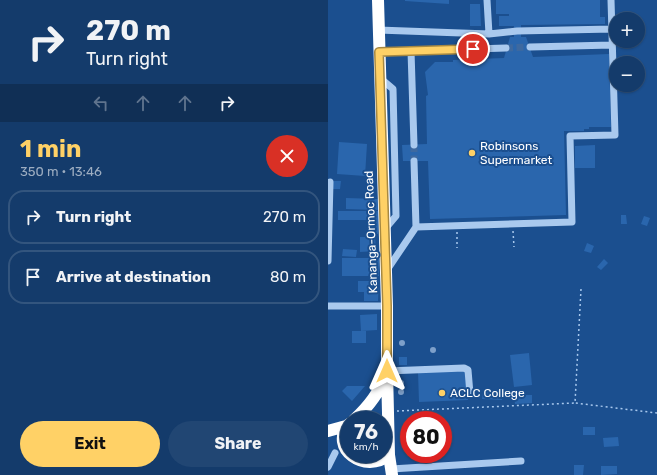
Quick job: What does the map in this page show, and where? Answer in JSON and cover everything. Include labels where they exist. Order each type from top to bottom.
[{"type":"highway","name":"Kananga-Ormoc Road","points":[[378,0],[387,306],[388,411]]},
{"type":"highway","points":[[364,411],[377,394],[387,371]]},
{"type":"highway","points":[[328,431],[340,426]]},
{"type":"highway","points":[[335,453],[339,451],[340,437]]},
{"type":"highway","points":[[347,463],[355,470],[374,470],[382,463]]},
{"type":"street","points":[[488,0],[489,34]]},
{"type":"street","points":[[611,0],[611,12]]},
{"type":"street","points":[[378,30],[489,34],[517,31],[609,29]]},
{"type":"street","points":[[530,47],[609,45]]},
{"type":"street","points":[[379,52],[506,48]]},
{"type":"street","points":[[416,227],[572,222],[570,136],[615,135],[612,48]]},
{"type":"street","points":[[411,51],[414,144]]},
{"type":"street","points":[[386,272],[416,227],[414,161]]},
{"type":"street","points":[[328,261],[330,182]]},
{"type":"street","points":[[328,306],[387,306]]},
{"type":"street","points":[[387,371],[464,368],[468,370],[470,394]]},
{"type":"street","points":[[328,467],[335,453]]},
{"type":"street","points":[[391,472],[521,461]]},
{"type":"path","points":[[513,224],[514,247]]},
{"type":"path","points":[[457,226],[457,248]]},
{"type":"path","points":[[575,403],[581,289]]},
{"type":"path","points":[[388,411],[575,403],[657,412]]},
{"type":"building","points":[[449,0],[449,4],[405,1]]},
{"type":"building","points":[[496,0],[600,0],[600,17],[605,17],[605,24],[521,25],[521,37],[526,37],[533,57],[609,54],[611,127],[589,127],[589,129],[584,129],[584,131],[564,131],[566,215],[430,219],[428,161],[403,161],[402,145],[427,144],[426,96],[428,95],[425,72],[435,62],[504,58],[510,37],[514,37],[514,26],[499,26],[499,16],[509,16],[509,14],[496,14]]},
{"type":"building","points":[[470,4],[480,4],[481,26],[470,26]]},
{"type":"building","points":[[339,142],[367,144],[365,176],[337,174]]},
{"type":"building","points":[[595,145],[595,168],[575,168],[575,146]]},
{"type":"building","points":[[333,181],[341,181],[340,189],[333,189]]},
{"type":"building","points":[[346,198],[378,199],[378,210],[346,209]]},
{"type":"building","points":[[338,211],[378,211],[378,234],[367,234],[367,220],[338,220]]},
{"type":"building","points":[[621,215],[626,215],[627,224],[621,224]]},
{"type":"building","points":[[644,216],[650,218],[647,226],[641,224]]},
{"type":"building","points":[[360,237],[375,237],[376,251],[360,252]]},
{"type":"building","points":[[587,243],[594,246],[591,253],[584,251]]},
{"type":"building","points":[[343,249],[357,250],[356,257],[342,256]]},
{"type":"building","points":[[342,258],[379,258],[379,276],[342,276]]},
{"type":"building","points":[[604,259],[608,263],[601,270],[597,267]]},
{"type":"building","points":[[358,281],[379,281],[378,301],[364,301],[364,292],[358,292]]},
{"type":"building","points":[[377,314],[377,330],[361,331],[360,315]]},
{"type":"building","points":[[352,331],[366,331],[366,343],[352,343]]},
{"type":"building","points":[[529,353],[532,385],[514,387],[510,355]]},
{"type":"building","points":[[399,357],[407,357],[407,365],[399,365]]},
{"type":"building","points":[[467,371],[468,400],[419,402],[418,372]]},
{"type":"building","points":[[347,386],[365,386],[352,401],[342,391]]},
{"type":"building","points":[[483,390],[503,391],[502,400],[482,399]]},
{"type":"building","points":[[514,395],[532,395],[532,403],[515,404]]},
{"type":"building","points":[[583,427],[595,427],[595,435],[583,435]]},
{"type":"building","points":[[618,437],[619,446],[604,447],[603,438]]},
{"type":"building","points":[[574,465],[584,465],[583,475],[574,475]]},
{"type":"building","points":[[601,466],[617,466],[617,474],[601,475]]},
{"type":"tunnel","points":[[506,48],[530,47]]},
{"type":"tunnel","points":[[414,145],[414,161]]},
{"type":"place","name":"Robinsons Supermarket","points":[[472,153]]},
{"type":"place","name":"ACLC College","points":[[442,393]]},
{"type":"route","points":[[387,371],[387,306],[379,52],[473,49]]}]
